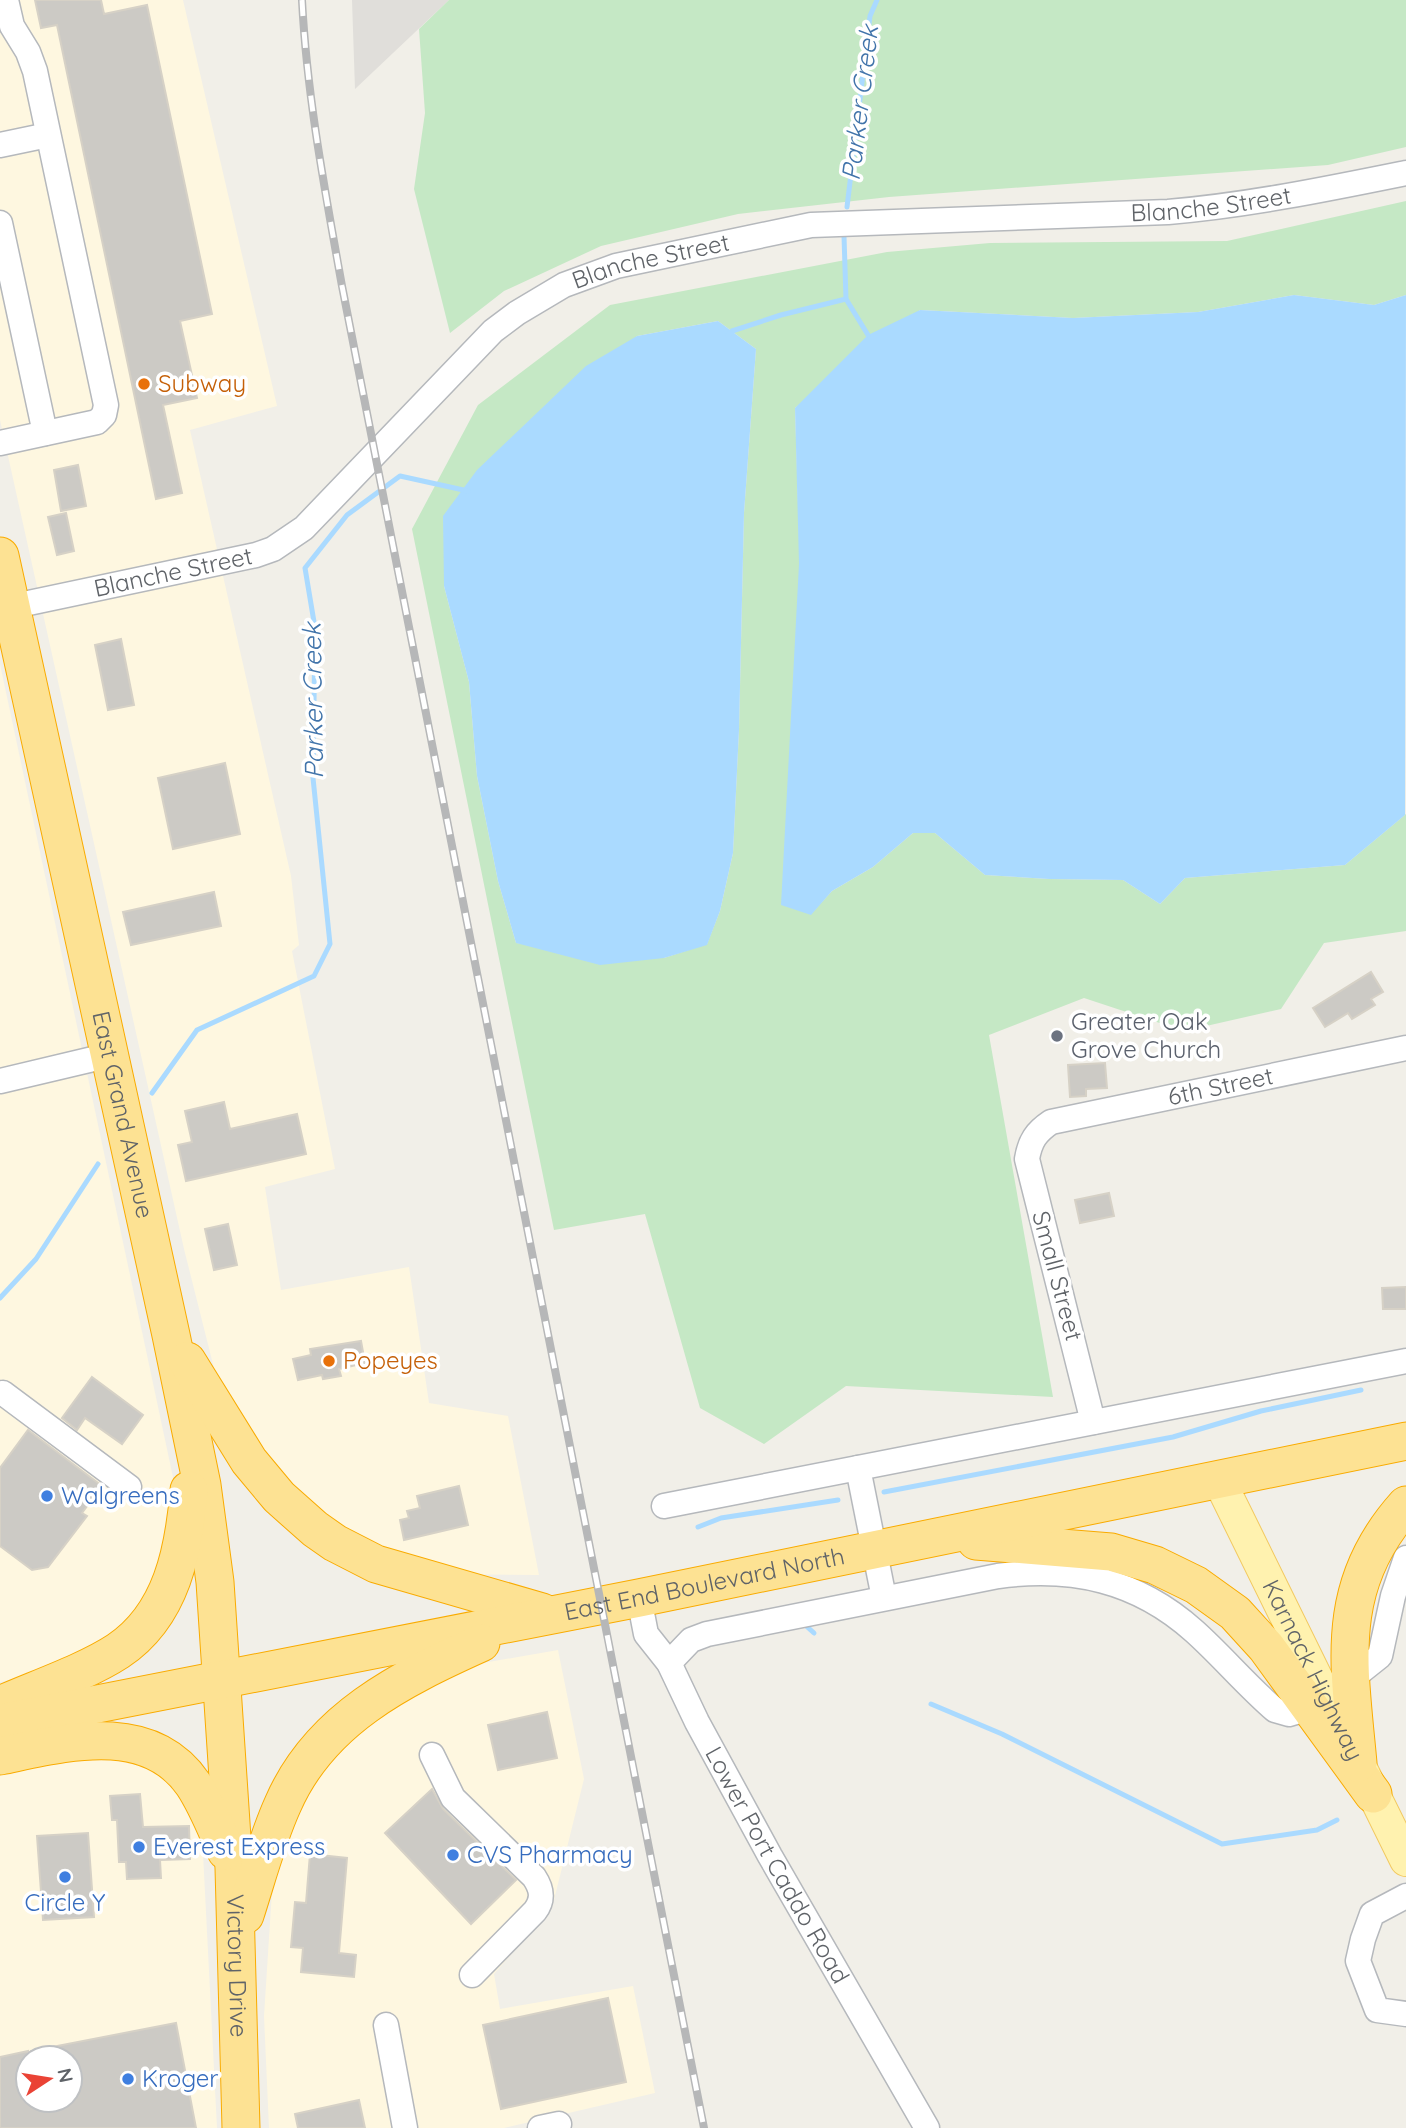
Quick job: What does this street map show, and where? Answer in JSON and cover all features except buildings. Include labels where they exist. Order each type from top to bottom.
[{"type":"highway","name":"East Grand Avenue","points":[[0,556],[5,608],[110,1055],[193,1436],[212,1559],[222,1679]]},
{"type":"highway","points":[[171,1335],[249,1461],[279,1497],[315,1529],[354,1553],[388,1569],[550,1615]]},
{"type":"highway","points":[[0,1706],[117,1652],[130,1642],[154,1614],[164,1598],[179,1560],[185,1532],[193,1436]]},
{"type":"highway","name":"East End Boulevard North","points":[[0,1723],[639,1598],[1406,1441]]},
{"type":"highway","points":[[1365,1779],[1329,1696],[1349,1636],[1354,1600],[1361,1576],[1376,1545],[1406,1505]]},
{"type":"highway","points":[[929,1538],[1111,1552],[1176,1574],[1216,1598],[1243,1621],[1266,1647],[1329,1696],[1365,1779]]},
{"type":"highway","points":[[235,1947],[266,1847],[283,1804],[296,1778],[337,1727],[375,1698],[429,1666],[550,1615]]},
{"type":"highway","name":"Victory Drive","points":[[222,1679],[234,1868],[241,2128]]},
{"type":"highway","points":[[0,1756],[60,1743],[101,1739],[130,1743],[158,1752],[181,1770],[193,1784],[234,1868]]},
{"type":"main road","name":"Karnack Highway","points":[[1219,1479],[1329,1696]]},
{"type":"main road","points":[[1365,1779],[1406,1860]]},
{"type":"street","points":[[0,443],[97,422],[104,415],[106,405],[32,62],[6,27],[6,0]]},
{"type":"street","points":[[0,145],[48,135]]},
{"type":"street","name":"Blanche Street","points":[[5,608],[256,555],[273,549],[304,528],[493,331],[564,285],[616,266],[811,225],[1182,211],[1278,199],[1406,173]]},
{"type":"street","points":[[0,223],[45,433]]},
{"type":"street","name":"6th Street","points":[[1037,1131],[1051,1122],[1406,1048]]},
{"type":"street","points":[[0,1081],[110,1055]]},
{"type":"street","name":"Small Street","points":[[1037,1131],[1029,1146],[1027,1159],[1093,1422]]},
{"type":"street","points":[[664,1506],[1406,1361]]},
{"type":"street","points":[[3,1393],[129,1487]]},
{"type":"street","points":[[858,1468],[884,1598]]},
{"type":"street","points":[[669,1663],[691,1640],[707,1634],[1022,1573],[1066,1573],[1091,1577],[1145,1597],[1167,1610],[1200,1636],[1275,1710],[1289,1714],[1329,1696],[1380,1656],[1403,1573]]},
{"type":"street","name":"Lower Port Caddo Road","points":[[639,1598],[646,1634],[669,1663],[696,1722],[770,1856],[927,2128]]},
{"type":"street","points":[[432,1755],[453,1798],[534,1877],[541,1889],[542,1898],[535,1911],[472,1975]]},
{"type":"street","points":[[1406,1896],[1372,1914],[1358,1961],[1377,2010],[1406,2014]]},
{"type":"street","points":[[386,2025],[405,2128]]},
{"type":"shaded area","points":[[0,0],[183,0],[277,406],[190,430],[291,876],[299,945],[292,951],[335,1169],[265,1187],[281,1290],[409,1267],[429,1403],[508,1416],[539,1575],[435,1574],[338,1532],[267,1464],[218,1384],[184,1249],[0,420]]},
{"type":"shaded area","points":[[352,0],[449,0],[355,89]]},
{"type":"shaded area","points":[[0,664],[177,1496],[148,1608],[108,1647],[48,1672],[0,1682]]},
{"type":"shaded area","points":[[558,1650],[584,1779],[552,1908],[494,1974],[500,2009],[633,1986],[655,2093],[504,2128],[269,2128],[264,2016],[274,1860],[300,1786],[356,1724],[431,1672]]},
{"type":"shaded area","points":[[101,1747],[172,1769],[201,1814],[217,2128],[0,2128],[0,1764]]},
{"type":"green space","points":[[449,0],[1406,0],[1406,147],[1328,165],[889,197],[738,214],[601,246],[504,291],[450,333],[414,189],[425,113],[419,29]]},
{"type":"green space","points":[[1406,201],[1406,295],[1374,305],[1294,295],[1198,312],[1073,318],[920,310],[795,408],[811,914],[832,891],[873,867],[913,833],[935,833],[985,875],[1123,880],[1160,904],[1185,878],[1345,865],[1406,814],[1406,931],[1324,943],[1281,1009],[1184,1031],[1084,998],[989,1035],[1053,1397],[846,1386],[764,1444],[700,1408],[645,1214],[554,1230],[412,529],[478,405],[610,305],[887,252],[990,243],[1227,241]],"holes":[[[718,321],[756,349],[744,513],[733,853],[720,911],[707,944],[664,958],[516,943],[498,881],[477,776],[469,682],[444,586],[637,336]]]},
{"type":"water","points":[[1294,295],[1374,305],[1406,295],[1405,815],[1345,865],[1185,878],[1160,904],[1123,880],[985,875],[935,833],[913,833],[873,867],[832,891],[811,915],[781,905],[799,564],[795,408],[868,335],[920,310],[1073,318],[1198,312]]},
{"type":"water","points":[[718,321],[756,349],[744,513],[733,853],[720,911],[707,945],[664,958],[600,965],[516,943],[498,881],[477,776],[469,682],[444,586],[443,516],[477,470],[586,366],[637,336]]},
{"type":"waterway","name":"Parker Creek","points":[[847,207],[870,16],[877,0]]},
{"type":"waterway","name":"Parker Creek","points":[[728,335],[732,331],[781,315],[846,299],[844,236]]},
{"type":"waterway","points":[[846,299],[868,335]]},
{"type":"waterway","name":"Parker Creek","points":[[152,1093],[197,1030],[314,976],[330,944],[313,778],[315,628],[305,568],[347,515],[400,476],[468,491]]},
{"type":"waterway","name":"Parker Creek","points":[[0,1298],[36,1259],[98,1164]]},
{"type":"waterway","points":[[884,1492],[1173,1437],[1261,1411],[1361,1390]]},
{"type":"waterway","points":[[698,1527],[721,1518],[838,1500]]},
{"type":"waterway","points":[[804,1624],[814,1633]]},
{"type":"waterway","points":[[931,1704],[1002,1734],[1222,1844],[1317,1830],[1337,1820]]},
{"type":"railway","points":[[302,0],[312,108],[342,286],[704,2128]]},
{"type":"place","name":"Subway","points":[[144,384]]},
{"type":"place","name":"Greater Oak Grove Church","points":[[1057,1036]]},
{"type":"place","name":"Popeyes","points":[[329,1361]]},
{"type":"place","name":"Walgreens","points":[[47,1496]]},
{"type":"place","name":"Everest Express","points":[[139,1847]]},
{"type":"place","name":"CVS Pharmacy","points":[[453,1855]]},
{"type":"place","name":"Circle Y","points":[[65,1877]]},
{"type":"place","name":"Kroger","points":[[128,2079]]}]
